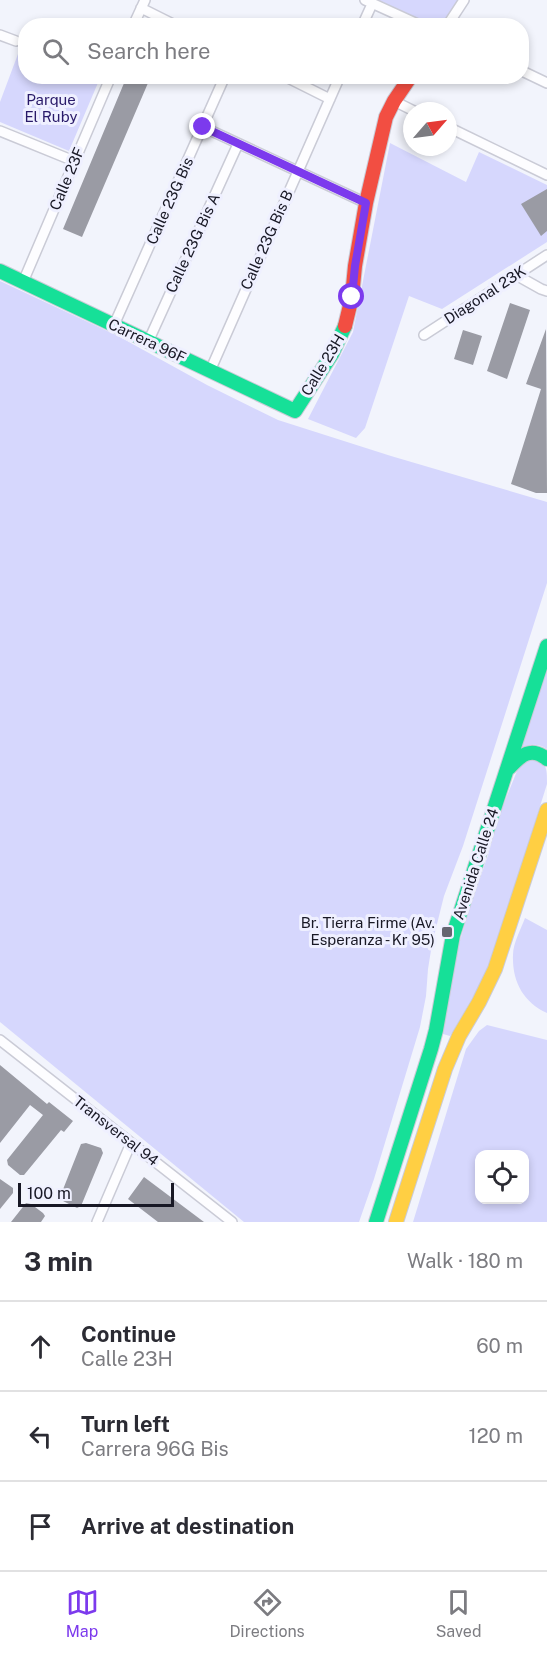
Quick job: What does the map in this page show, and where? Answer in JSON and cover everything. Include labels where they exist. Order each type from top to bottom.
[{"type":"main road","name":"Calle 23H","points":[[294,411],[332,354],[344,330],[352,297],[366,203],[386,117],[406,84]]},
{"type":"main road","name":"Carrera 96F","points":[[0,271],[294,411]]},
{"type":"main road","name":"Avenida Calle 24","points":[[376,1222],[431,1049],[453,935],[547,646]]},
{"type":"main road","points":[[506,771],[527,753],[540,753],[547,759]]},
{"type":"main road","points":[[396,1222],[445,1068],[459,1036],[487,987],[501,953],[547,810]]},
{"type":"street","points":[[452,18],[464,0]]},
{"type":"street","points":[[364,18],[369,2],[404,18]]},
{"type":"street","points":[[137,18],[143,4],[165,18]]},
{"type":"street","points":[[0,35],[16,41]]},
{"type":"street","points":[[529,74],[547,83]]},
{"type":"street","name":"Calle 23F","points":[[23,282],[108,84]]},
{"type":"street","name":"Calle 23G Bis","points":[[114,325],[222,84]]},
{"type":"street","points":[[300,84],[330,99]]},
{"type":"street","name":"Calle 23G Bis B","points":[[210,371],[337,84]]},
{"type":"street","points":[[394,101],[403,106]]},
{"type":"street","points":[[203,127],[366,203]]},
{"type":"street","points":[[0,131],[75,161]]},
{"type":"street","points":[[457,132],[547,175]]},
{"type":"street","name":"Calle 23G Bis A","points":[[148,342],[238,144]]},
{"type":"street","name":"Diagonal 23K","points":[[424,335],[547,255]]},
{"type":"street","points":[[516,274],[547,291]]},
{"type":"street","name":"Transversal 94","points":[[0,1040],[232,1222]]},
{"type":"street","points":[[97,1222],[131,1143]]},
{"type":"green space","points":[[378,0],[458,0],[446,18],[416,18]]},
{"type":"green space","name":"Parque El Ruby","points":[[18,54],[18,84],[97,84],[69,151],[0,122],[0,102]]},
{"type":"green space","points":[[390,143],[403,150],[403,156],[415,156],[466,182],[479,152],[547,185],[547,242],[442,309],[409,296],[365,428],[356,438],[308,419],[353,332]]},
{"type":"green space","points":[[0,281],[118,336],[207,385],[278,420],[547,502],[547,583],[463,846],[444,896],[432,944],[420,1027],[359,1222],[244,1222],[0,1022]]},
{"type":"green space","points":[[547,665],[547,749],[534,745],[520,748]]},
{"type":"green space","points":[[530,758],[540,761],[545,766],[547,784],[494,953],[481,983],[450,1036],[443,1034],[456,954],[469,910],[500,813],[517,771],[523,762]]},
{"type":"green space","points":[[525,918],[547,930],[547,1013],[525,997],[517,982],[513,965],[513,950]]},
{"type":"green space","points":[[487,1025],[547,1040],[547,1222],[413,1222],[466,1049],[479,1031]]},
{"type":"building","points":[[124,84],[148,84],[82,237],[63,229]]},
{"type":"building","points":[[547,189],[547,231],[541,236],[521,204]]},
{"type":"building","points":[[510,303],[530,310],[507,379],[487,371]]},
{"type":"building","points":[[546,329],[547,493],[536,493],[511,484],[541,389],[526,384]]},
{"type":"building","points":[[463,330],[482,336],[473,365],[454,359]]},
{"type":"building","points":[[0,1065],[47,1104],[49,1102],[73,1121],[64,1132],[61,1130],[24,1175],[20,1175],[8,1165],[7,1160],[43,1115],[30,1105],[0,1143]]},
{"type":"building","points":[[86,1143],[101,1148],[103,1153],[81,1206],[77,1208],[60,1197],[81,1144]]},
{"type":"building","points":[[144,1177],[204,1222],[158,1222],[128,1199]]},
{"type":"building","points":[[0,1179],[13,1188],[13,1193],[0,1209]]},
{"type":"building","points":[[26,1203],[43,1213],[45,1216],[41,1222],[11,1222]]},
{"type":"traffic: fast","points":[[0,271],[295,411],[332,354],[345,326]]},
{"type":"traffic: fast","points":[[376,1222],[431,1049],[453,935],[547,646]]},
{"type":"traffic: fast","points":[[509,768],[526,754],[536,753],[547,759]]},
{"type":"traffic: slow","points":[[396,1222],[445,1069],[459,1036],[495,969],[547,810]]},
{"type":"traffic: jam","points":[[345,326],[352,297],[366,203],[386,117],[406,84]]},
{"type":"place","name":"Br. Tierra Firme (Av. Esperanza - Kr 95)","points":[[447,932]]},
{"type":"route","points":[[203,127],[366,203],[352,297]]}]
